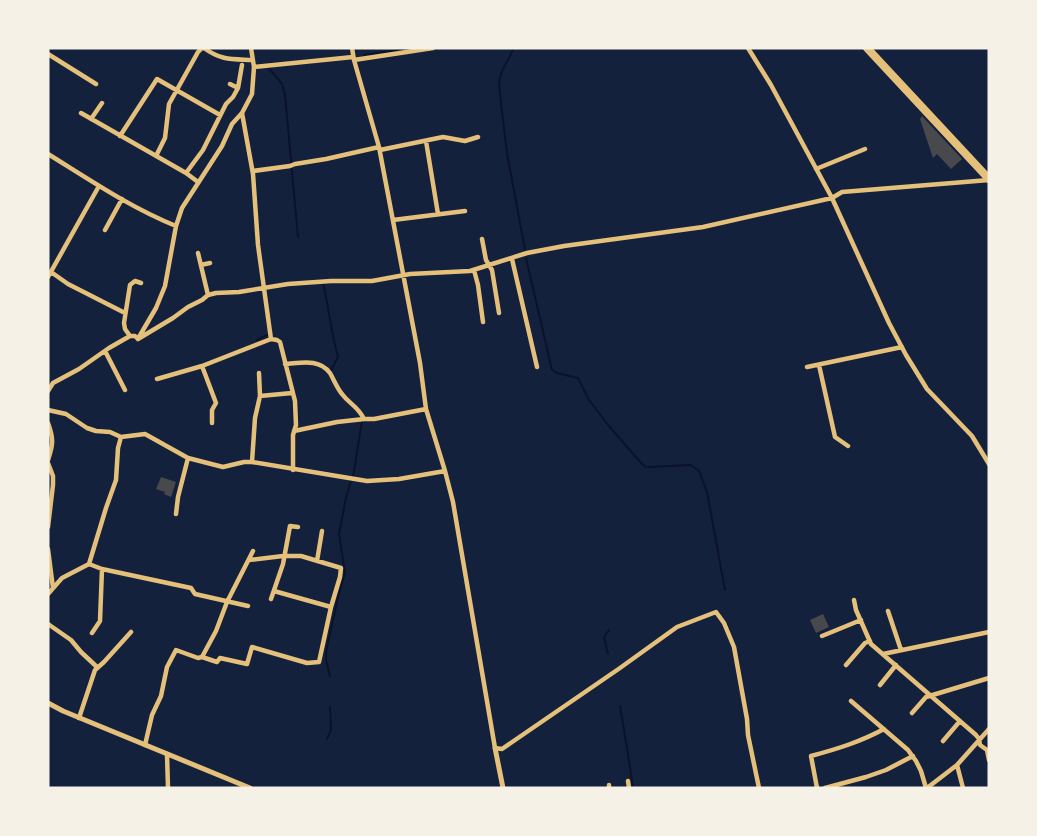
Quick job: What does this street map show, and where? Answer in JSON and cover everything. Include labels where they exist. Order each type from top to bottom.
[{"type":"highway","points":[[867,48],[989,179]]},
{"type":"street","points":[[156,156],[165,138],[169,104],[198,52],[203,48],[222,58],[253,60]]},
{"type":"street","points":[[138,339],[156,308],[165,286],[176,226],[182,208],[252,94],[254,67],[251,48]]},
{"type":"street","points":[[352,48],[380,149],[420,363],[426,410],[453,502],[503,788]]},
{"type":"street","points":[[254,67],[434,48]]},
{"type":"street","points":[[748,48],[771,85],[832,198],[902,346],[927,389],[972,436],[989,464]]},
{"type":"street","points":[[48,54],[96,84]]},
{"type":"street","points":[[186,173],[203,150],[226,104],[238,88],[242,65]]},
{"type":"street","points":[[120,136],[157,79],[220,115]]},
{"type":"street","points":[[230,84],[238,88]]},
{"type":"street","points":[[91,119],[102,103]]},
{"type":"street","points":[[81,113],[198,182]]},
{"type":"street","points":[[242,113],[253,171],[258,245],[271,339]]},
{"type":"street","points":[[253,171],[426,141],[443,136],[465,141],[478,137]]},
{"type":"street","points":[[426,141],[438,214]]},
{"type":"street","points":[[816,169],[865,148]]},
{"type":"street","points":[[48,154],[122,199],[176,226]]},
{"type":"street","points":[[138,339],[208,295],[216,293],[226,295],[288,284],[331,280],[372,281],[403,275],[474,270],[527,253],[703,227],[832,198],[842,192],[989,179]]},
{"type":"street","points":[[99,186],[50,274],[125,314]]},
{"type":"street","points":[[105,230],[122,199]]},
{"type":"street","points":[[393,220],[465,212]]},
{"type":"street","points":[[482,239],[486,260],[492,270],[499,313]]},
{"type":"street","points":[[198,252],[208,295]]},
{"type":"street","points":[[512,259],[537,368]]},
{"type":"street","points":[[201,265],[210,263]]},
{"type":"street","points":[[474,270],[483,322]]},
{"type":"street","points":[[130,336],[124,323],[130,285],[135,281],[141,283]]},
{"type":"street","points":[[489,307],[497,305]]},
{"type":"street","points":[[521,333],[529,332]]},
{"type":"street","points":[[48,391],[52,383],[79,369],[130,336],[138,339]]},
{"type":"street","points":[[157,379],[202,366],[271,339],[280,342],[295,401],[293,470]]},
{"type":"street","points":[[807,367],[902,346]]},
{"type":"street","points":[[105,351],[125,390]]},
{"type":"street","points":[[527,362],[535,360]]},
{"type":"street","points":[[285,364],[316,363],[323,366],[343,396],[359,410],[364,419]]},
{"type":"street","points":[[819,364],[835,436],[848,446]]},
{"type":"street","points":[[202,366],[216,403],[212,410],[212,423]]},
{"type":"street","points":[[252,462],[255,418],[260,396],[259,373]]},
{"type":"street","points":[[260,396],[292,393]]},
{"type":"street","points":[[48,410],[66,414],[87,428],[96,431],[110,432],[121,437],[145,434],[188,458],[223,467],[252,462],[367,481],[399,479],[445,471]]},
{"type":"street","points":[[294,431],[336,422],[374,419],[426,410]]},
{"type":"street","points":[[48,423],[53,444],[48,462],[53,476],[48,527]]},
{"type":"street","points":[[48,594],[62,578],[89,564],[116,480],[121,437]]},
{"type":"street","points":[[176,514],[188,458]]},
{"type":"street","points":[[271,599],[283,564],[290,526],[298,527]]},
{"type":"street","points":[[317,561],[322,531]]},
{"type":"street","points":[[321,539],[329,540]]},
{"type":"street","points":[[48,549],[53,588]]},
{"type":"street","points":[[202,657],[253,551]]},
{"type":"street","points":[[145,745],[152,714],[161,696],[167,667],[176,650],[217,662],[220,658],[247,664],[252,647],[307,663],[319,662],[341,568],[301,556],[249,560]]},
{"type":"street","points":[[89,564],[102,569],[191,588],[195,594],[248,606]]},
{"type":"street","points":[[92,633],[100,621],[102,569]]},
{"type":"street","points":[[274,591],[331,607]]},
{"type":"street","points":[[854,600],[871,644],[979,739],[980,745],[987,750],[989,760]]},
{"type":"street","points":[[888,611],[901,650]]},
{"type":"street","points":[[495,748],[502,749],[677,627],[716,612],[724,623],[734,647],[759,788]]},
{"type":"street","points":[[822,636],[861,620]]},
{"type":"street","points":[[48,624],[71,640],[97,667]]},
{"type":"street","points":[[79,718],[95,670],[131,632]]},
{"type":"street","points":[[883,654],[989,632]]},
{"type":"street","points":[[846,665],[865,643],[870,641]]},
{"type":"street","points":[[118,647],[123,652]]},
{"type":"street","points":[[880,685],[896,665]]},
{"type":"street","points":[[912,712],[926,697],[989,678]]},
{"type":"street","points":[[161,696],[168,698]]},
{"type":"street","points":[[851,701],[908,750],[921,771],[927,788],[957,765],[989,729]]},
{"type":"street","points":[[48,703],[79,718],[250,788]]},
{"type":"street","points":[[943,741],[960,721]]},
{"type":"street","points":[[818,788],[811,756],[866,739],[884,729]]},
{"type":"street","points":[[167,754],[168,788]]},
{"type":"street","points":[[825,788],[886,770],[912,756]]},
{"type":"street","points":[[957,765],[963,788]]},
{"type":"street","points":[[628,781],[629,788]]},
{"type":"building","points":[[922,116],[962,159],[951,169],[937,154],[933,158],[920,119]]},
{"type":"building","points":[[161,477],[176,482],[171,497],[156,489]]},
{"type":"building","points":[[823,614],[829,627],[816,633],[810,620]]},
{"type":"waterway","points":[[364,55],[410,48]]},
{"type":"waterway","points":[[514,48],[499,82],[507,153],[525,250]]},
{"type":"waterway","points":[[268,67],[282,84],[285,95],[298,237]]},
{"type":"waterway","points":[[526,258],[552,370],[578,378],[589,400],[608,425],[646,467],[691,465],[699,471],[707,492],[725,590]]},
{"type":"waterway","points":[[323,283],[338,357],[330,372]]},
{"type":"waterway","points":[[257,340],[267,335]]},
{"type":"waterway","points":[[353,477],[362,421]]},
{"type":"waterway","points":[[330,676],[326,652],[345,573],[339,534],[351,480]]},
{"type":"waterway","points":[[608,654],[604,637],[609,630]]},
{"type":"waterway","points":[[620,706],[633,788]]},
{"type":"waterway","points":[[327,739],[331,730],[330,707]]}]
